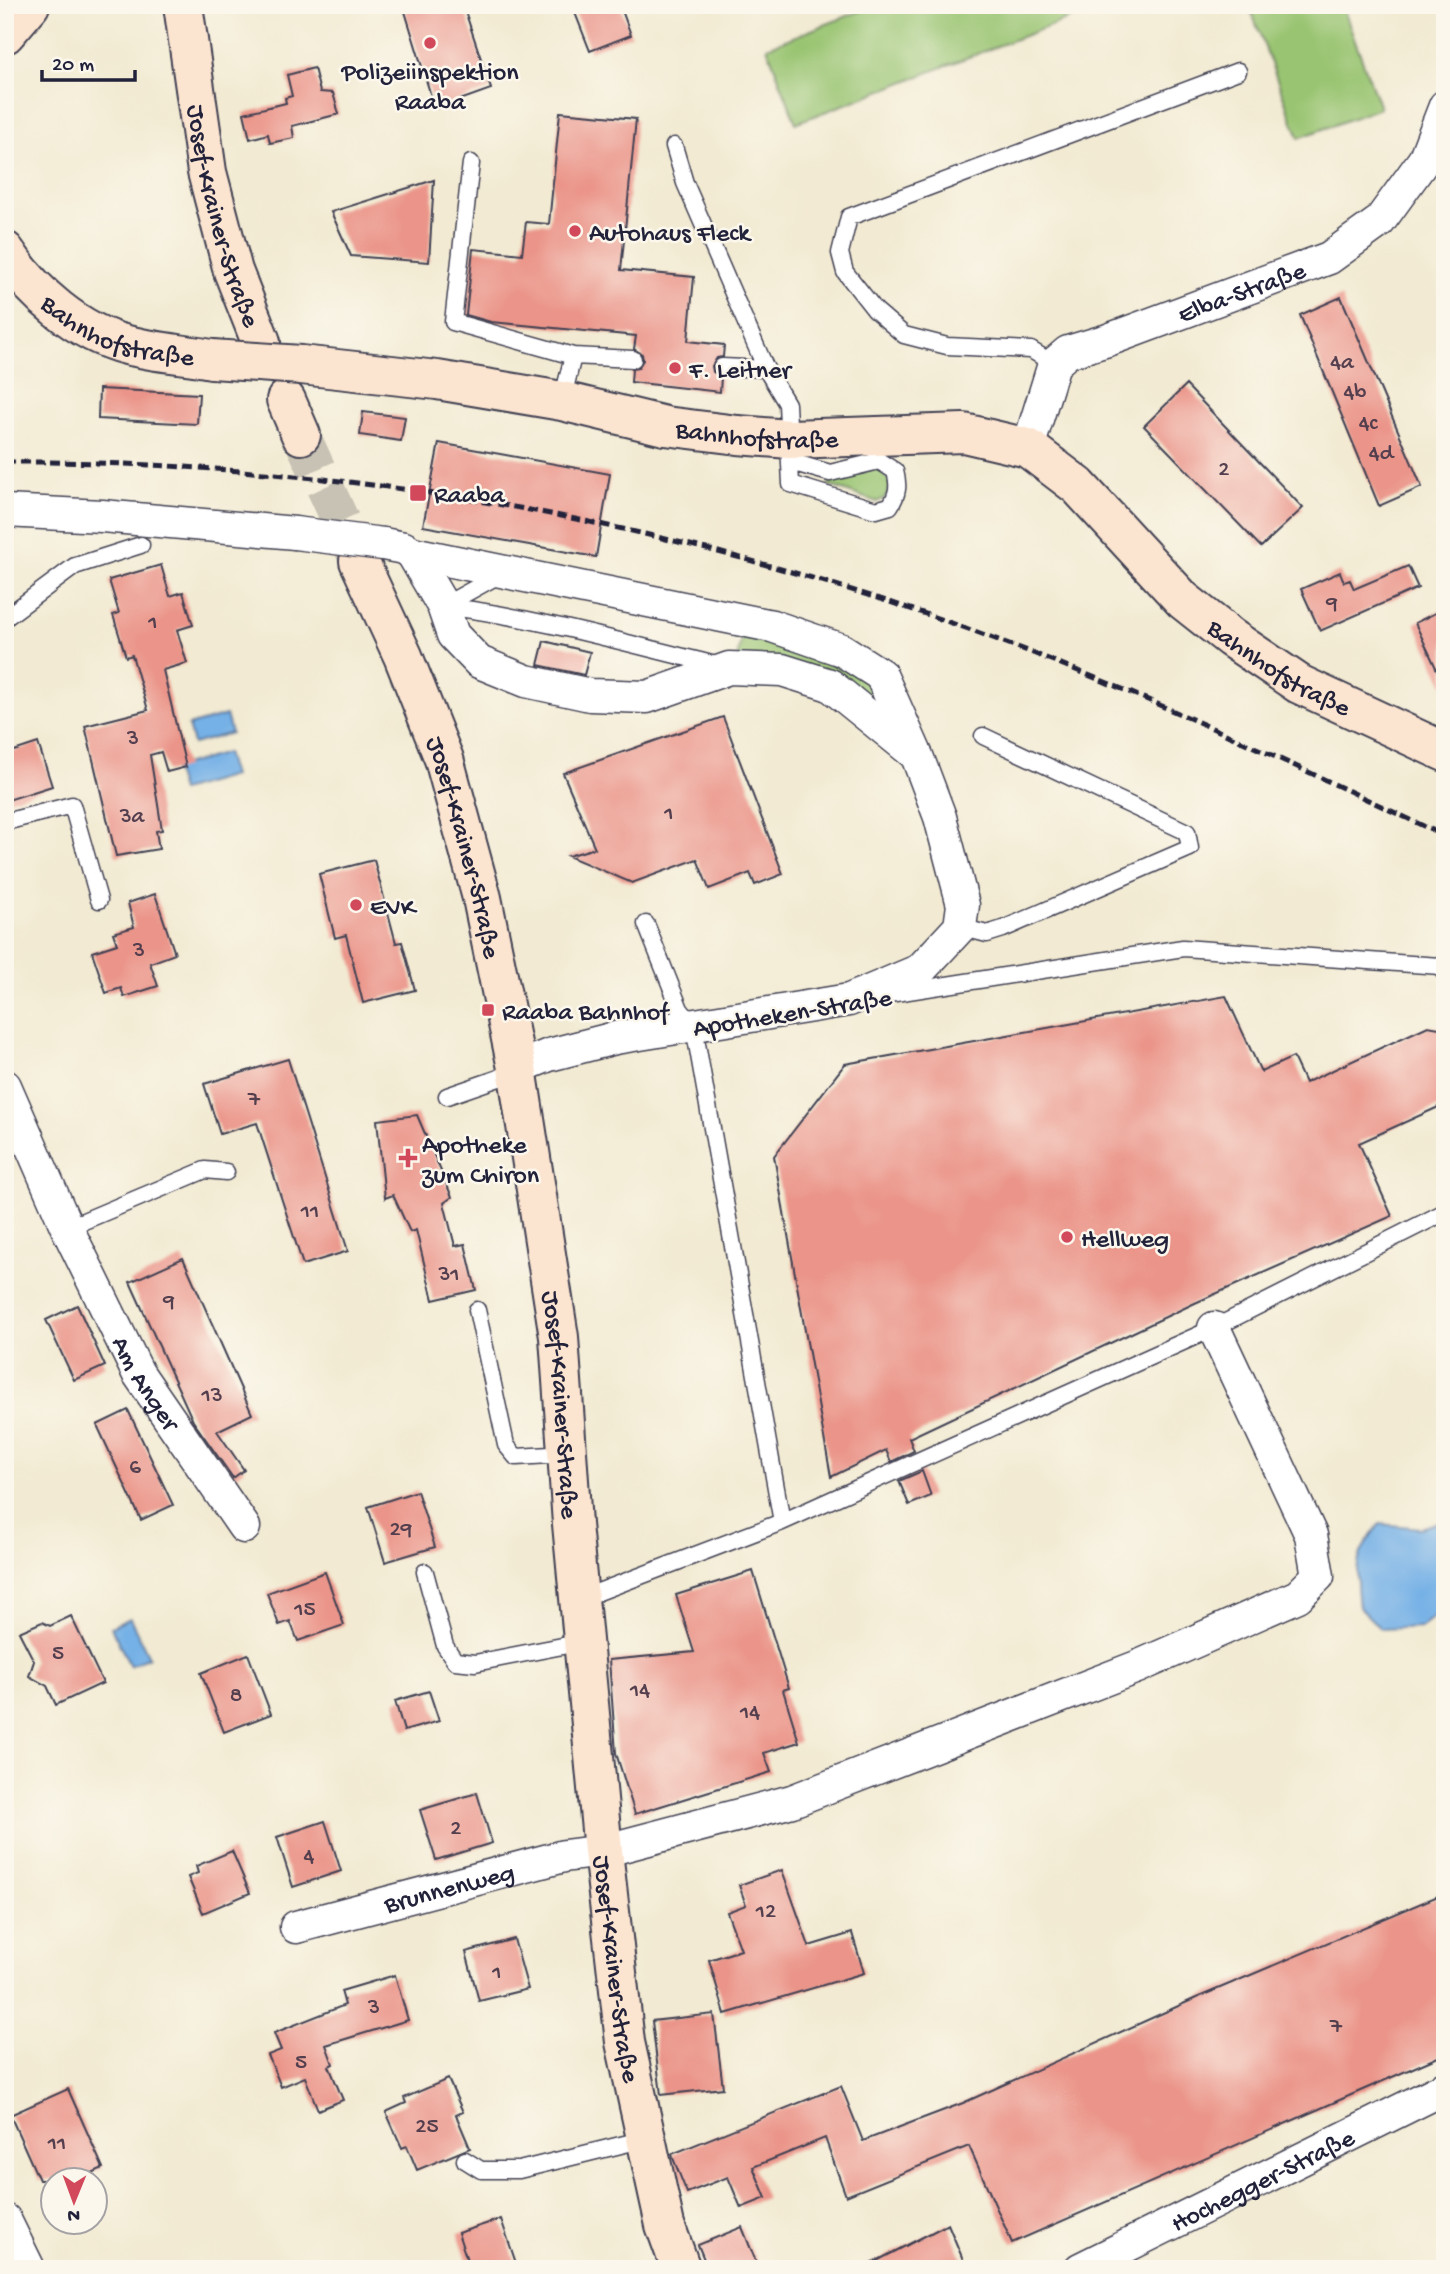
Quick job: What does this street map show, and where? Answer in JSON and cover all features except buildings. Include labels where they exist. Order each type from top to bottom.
[{"type":"main road","points":[[5,34],[30,5]]},
{"type":"main road","name":"Josef-Krainer-Straße","points":[[183,5],[207,172],[233,271],[261,342]]},
{"type":"main road","name":"Bahnhofstraße","points":[[13,269],[64,315],[124,345],[212,359],[301,365],[437,380],[562,401],[665,426],[791,450],[964,433],[1028,448],[1078,486],[1183,600],[1231,638],[1298,684],[1445,752]]},
{"type":"main road","points":[[286,400],[301,435]]},
{"type":"main road","name":"Josef-Krainer-Straße","points":[[385,553],[403,656],[444,759],[482,898],[517,1068],[559,1337],[583,1642],[625,2042],[665,2225],[681,2269]]},
{"type":"street","name":"Elba-Straße","points":[[1054,364],[1068,352],[1133,331],[1329,258],[1379,222],[1424,160],[1445,106]]},
{"type":"street","points":[[1028,448],[1054,364]]},
{"type":"street","points":[[5,511],[102,516],[295,533],[385,553],[505,572],[733,617],[772,626],[842,650],[881,675],[917,756],[940,817],[963,905],[960,927],[920,970],[849,1000]]},
{"type":"street","points":[[385,553],[443,606],[453,635],[479,663],[526,681],[590,695],[648,696],[730,668],[782,670],[830,685],[917,756]]},
{"type":"street","points":[[730,668],[733,617]]},
{"type":"street","name":"Apotheken-Straße","points":[[517,1068],[549,1055],[615,1038],[849,1000]]},
{"type":"street","name":"Am Anger","points":[[5,1086],[67,1228],[138,1373],[244,1527]]},
{"type":"street","name":"Brunnenweg","points":[[296,1927],[564,1856],[603,1851],[792,1801],[1137,1667],[1297,1595],[1318,1576],[1311,1535],[1213,1328]]},
{"type":"street","name":"Hochegger-Straße","points":[[1080,2269],[1445,2088]]},
{"type":"street","points":[[5,2220],[29,2269]]},
{"type":"lane","points":[[1054,364],[1031,350],[947,346],[904,335],[876,310],[845,272],[840,253],[849,217],[1238,71]]},
{"type":"lane","points":[[674,146],[685,183],[766,369],[787,404],[791,484],[876,510],[890,506],[896,496],[899,484],[895,471],[888,465],[868,462],[830,472],[791,450]]},
{"type":"lane","points":[[471,163],[453,322],[573,356],[634,359]]},
{"type":"lane","points":[[562,401],[573,356]]},
{"type":"lane","points":[[722,367],[766,369]]},
{"type":"lane","points":[[5,618],[75,566],[141,545]]},
{"type":"lane","points":[[443,606],[505,572]]},
{"type":"lane","points":[[443,606],[482,611],[574,630],[730,668]]},
{"type":"lane","points":[[960,927],[987,934],[1003,929],[1190,848],[1187,831],[983,736]]},
{"type":"lane","points":[[5,822],[72,805],[99,900]]},
{"type":"lane","points":[[646,924],[680,1009],[694,1027],[782,1522]]},
{"type":"lane","name":"Apotheken-Straße","points":[[849,1000],[1183,948],[1440,966],[1445,974]]},
{"type":"lane","points":[[447,1096],[499,1078],[517,1068]]},
{"type":"lane","points":[[67,1228],[205,1170],[226,1172]]},
{"type":"lane","points":[[580,1599],[782,1522],[1213,1328],[1445,1212]]},
{"type":"lane","points":[[477,1310],[506,1445],[516,1457],[568,1454]]},
{"type":"lane","points":[[425,1572],[445,1646],[455,1661],[475,1663],[583,1642]]},
{"type":"lane","points":[[465,2160],[481,2170],[519,2170],[645,2139]]},
{"type":"green space","points":[[876,5],[1105,5],[796,123],[767,47]]},
{"type":"green space","points":[[1249,5],[1342,5],[1380,108],[1299,138]]},
{"type":"green space","points":[[877,468],[885,473],[891,487],[885,498],[877,502],[828,485],[834,478]]},
{"type":"green space","points":[[749,636],[825,658],[845,667],[875,690],[882,704],[737,659],[741,640]]},
{"type":"water","points":[[226,715],[231,733],[193,744],[188,726]]},
{"type":"water","points":[[226,753],[233,776],[181,791],[174,768]]},
{"type":"water","points":[[1445,1520],[1445,1608],[1421,1627],[1381,1629],[1359,1607],[1357,1572],[1365,1544],[1380,1524],[1421,1528]]},
{"type":"water","points":[[130,1618],[149,1657],[130,1666],[111,1627]]},
{"type":"tunnel","points":[[301,435],[359,561]]},
{"type":"railway","points":[[5,462],[126,464],[248,472],[369,485],[490,503],[609,526],[728,555],[845,588],[960,626],[1084,673],[1205,725],[1445,836]]},
{"type":"place","name":"Polizeiinspektion Raaba","points":[[430,43]]},
{"type":"place","name":"Autohaus Fleck","points":[[575,231]]},
{"type":"place","name":"F. Leitner","points":[[675,368]]},
{"type":"place","name":"Raaba","points":[[418,493]]},
{"type":"place","name":"EVK","points":[[356,905]]},
{"type":"place","name":"Raaba Bahnhof","points":[[488,1010]]},
{"type":"place","name":"Apotheke zum Chiron","points":[[408,1158]]},
{"type":"place","name":"Hellweg","points":[[1067,1237]]}]
